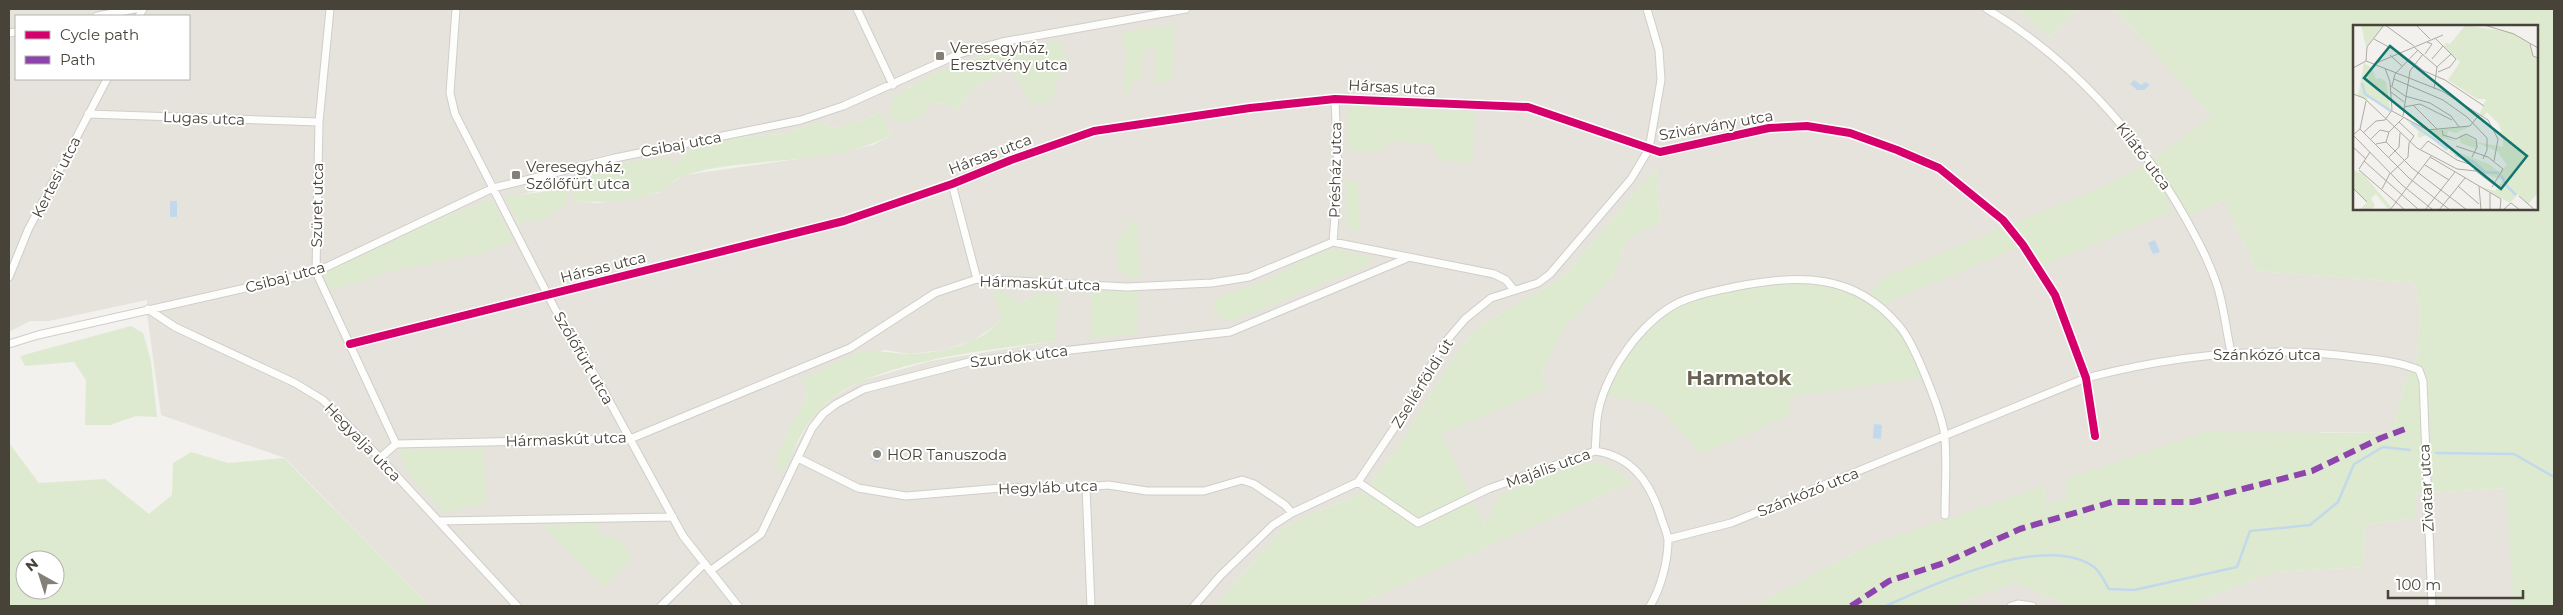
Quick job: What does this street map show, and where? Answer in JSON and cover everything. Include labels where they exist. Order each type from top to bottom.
[{"type":"street","points":[[102,15],[135,9]]},
{"type":"street","name":"Szüret utca","points":[[330,9],[319,122],[316,272],[396,444]]},
{"type":"street","name":"Szőlőfürt utca","points":[[456,9],[450,92],[455,114],[548,295],[630,438],[683,536],[738,606]]},
{"type":"street","points":[[857,9],[893,85]]},
{"type":"street","name":"Csibaj utca","points":[[9,344],[38,335],[148,309],[316,272],[493,188],[615,158],[801,120],[843,106],[959,54],[1002,42],[1186,9]]},
{"type":"street","name":"Zsellérföldi út","points":[[1358,482],[1409,406],[1442,346],[1465,319],[1491,298],[1538,282],[1550,274],[1630,178],[1649,149],[1661,80],[1659,50],[1648,9]]},
{"type":"street","name":"Kilátó utca","points":[[1987,9],[2022,29],[2074,73],[2115,117],[2169,188],[2204,253],[2217,286],[2231,352]]},
{"type":"street","name":"Kertesi utca","points":[[9,277],[28,230],[106,80]]},
{"type":"street","name":"Hársas utca","points":[[350,344],[844,221],[952,184],[1011,160],[1094,131],[1250,108],[1335,99],[1528,107],[1649,149]]},
{"type":"street","name":"Présház utca","points":[[1333,242],[1338,176],[1335,99]]},
{"type":"street","name":"Lugas utca","points":[[88,114],[319,122]]},
{"type":"street","name":"Szivárvány utca","points":[[1649,149],[1660,152],[1769,128],[1807,126],[1850,133],[1939,168],[2003,220],[2023,245],[2055,295],[2086,378]]},
{"type":"street","points":[[952,184],[976,279]]},
{"type":"street","points":[[1333,242],[1494,274],[1506,280],[1514,290]]},
{"type":"street","name":"Hármaskút utca","points":[[396,444],[630,438],[850,348],[935,293],[976,279],[1127,287],[1212,283],[1249,277],[1333,242]]},
{"type":"street","name":"Szurdok utca","points":[[710,571],[761,534],[812,428],[824,414],[864,389],[973,361],[1230,332],[1406,258]]},
{"type":"street","points":[[1595,450],[1597,419],[1603,394],[1615,370],[1624,353],[1639,336],[1670,308],[1710,292],[1752,284],[1806,278],[1824,280],[1853,290],[1882,308],[1901,328],[1926,377],[1945,436],[1945,514]]},
{"type":"street","name":"Hegyalja utca","points":[[148,309],[175,327],[295,383],[323,400],[380,458],[517,606]]},
{"type":"street","name":"Szánkózó utca","points":[[1668,539],[1731,523],[2086,378],[2135,365],[2231,352],[2317,352],[2404,364],[2418,370]]},
{"type":"street","name":"Zivatar utca","points":[[2418,370],[2423,382],[2432,606]]},
{"type":"street","points":[[2086,378],[2095,436]]},
{"type":"street","points":[[380,458],[396,444]]},
{"type":"street","name":"Majális utca","points":[[1358,482],[1418,523],[1488,489],[1595,450],[1609,453],[1623,459],[1635,469],[1648,485],[1668,539],[1664,569],[1657,595],[1650,606]]},
{"type":"street","name":"Hegyláb utca","points":[[798,458],[858,488],[906,496],[1001,488],[1086,487],[1108,484],[1147,491],[1175,492],[1204,490],[1242,480],[1254,484],[1285,504],[1292,513]]},
{"type":"street","points":[[1194,606],[1248,547],[1272,526],[1292,513],[1358,482]]},
{"type":"street","points":[[1086,487],[1091,606]]},
{"type":"street","points":[[439,521],[673,517]]},
{"type":"street","points":[[661,606],[704,564]]},
{"type":"street","points":[[2011,606],[2018,604],[2032,606]]},
{"type":"shaded area","points":[[9,9],[2017,9],[2050,37],[2076,9],[2115,9],[2212,116],[2185,218],[2224,200],[2257,271],[2415,283],[2420,312],[2417,357],[2405,382],[2392,433],[2322,432],[2066,479],[2068,498],[2046,505],[2044,487],[1868,546],[1754,606],[1354,606],[1632,482],[1485,525],[1440,433],[1546,389],[1542,372],[1565,327],[1612,278],[1627,240],[1660,222],[1656,168],[1564,276],[1477,328],[1454,357],[1398,447],[1363,493],[1302,518],[1281,530],[1215,606],[430,606],[285,458],[161,415],[147,314],[147,300],[49,321],[30,321],[9,332]],"holes":[[[1003,50],[1066,58],[1061,69],[1032,105],[1018,79],[1009,68],[974,87],[957,110],[944,103],[927,105],[907,88],[963,62]],[[880,112],[891,135],[873,145],[834,154],[684,175],[658,193],[636,198],[598,203],[574,201],[572,188],[539,222],[525,219],[519,225],[506,198],[541,190],[563,189],[575,176],[589,180],[673,165],[696,146],[728,138],[780,134],[821,122],[833,128],[862,121]],[[492,199],[512,242],[478,254],[322,282],[323,274],[426,225]],[[994,291],[1018,303],[1037,294],[1055,341],[930,361],[861,381],[832,398],[814,415],[789,458],[787,467],[776,456],[808,394],[803,380],[884,350],[910,354],[943,350],[972,341],[995,326],[1001,319]],[[595,522],[600,535],[543,527]]]},
{"type":"shaded area","points":[[2507,488],[2514,606],[2187,606],[2273,572],[2364,567],[2365,525],[2415,518],[2414,494]]},
{"type":"shaded area","points":[[2016,582],[2068,606],[1952,606]]},
{"type":"green space","points":[[2017,9],[2076,9],[2050,37]]},
{"type":"green space","points":[[2115,9],[2554,9],[2554,606],[2514,606],[2506,488],[2415,494],[2415,518],[2365,525],[2364,567],[2273,572],[2187,606],[2068,606],[2016,582],[1952,606],[1754,606],[1868,546],[2044,486],[2046,505],[2067,498],[2066,479],[2205,432],[2392,433],[2405,382],[2417,357],[2420,312],[2415,283],[2257,271],[2224,200],[2185,218],[2151,166],[2172,211],[2042,266],[2023,245],[1893,300],[1882,307],[1911,345],[1926,377],[1790,397],[1790,415],[1701,454],[1658,406],[1603,394],[1632,345],[1659,316],[1685,300],[1710,292],[1806,278],[1849,288],[1863,298],[1888,275],[2091,192],[2149,163],[2212,116]]},
{"type":"green space","points":[[1175,25],[1172,82],[1154,83],[1157,51],[1145,48],[1140,68],[1144,79],[1131,82],[1129,93],[1123,93],[1127,56],[1122,32]]},
{"type":"green space","points":[[1060,41],[1066,58],[1050,102],[1032,105],[1018,79],[1009,68],[974,87],[957,110],[944,103],[928,105],[922,116],[904,123],[890,117],[892,100],[910,87],[950,67],[993,54]]},
{"type":"green space","points":[[1347,106],[1475,112],[1472,163],[1441,160],[1431,144],[1389,141],[1380,152],[1348,150]]},
{"type":"green space","points":[[880,112],[891,135],[867,145],[816,157],[710,169],[685,175],[656,193],[625,200],[604,202],[573,201],[572,188],[568,192],[566,204],[539,222],[525,219],[520,226],[505,197],[563,189],[575,176],[589,180],[604,167],[667,157],[673,165],[696,146],[728,138],[780,134],[821,122],[833,128],[862,121]]},
{"type":"green space","points":[[1656,168],[1660,222],[1627,240],[1612,278],[1565,327],[1542,372],[1546,389],[1441,434],[1485,525],[1500,495],[1576,466],[1589,463],[1608,465],[1632,482],[1354,606],[1215,606],[1281,530],[1302,518],[1363,493],[1398,447],[1454,357],[1477,328],[1564,276]]},
{"type":"green space","points":[[1346,177],[1358,184],[1359,231],[1347,228]]},
{"type":"green space","points":[[492,199],[513,242],[478,254],[393,271],[328,291],[322,282],[322,274],[426,225]]},
{"type":"green space","points":[[1128,222],[1137,222],[1140,277],[1125,278],[1118,266],[1118,241],[1129,229]]},
{"type":"green space","points":[[1336,249],[1371,257],[1370,264],[1233,321],[1223,319],[1213,309],[1215,298],[1265,281],[1306,258]]},
{"type":"green space","points":[[1092,289],[1137,292],[1137,334],[1091,339]]},
{"type":"green space","points":[[993,291],[1009,294],[1018,303],[1037,294],[1053,293],[1059,299],[1055,341],[939,358],[880,374],[854,385],[832,398],[818,412],[799,439],[787,467],[777,472],[776,456],[808,394],[802,380],[861,352],[874,351],[910,354],[934,352],[972,341],[993,328],[1001,319]]},
{"type":"green space","points":[[131,326],[143,333],[151,361],[157,417],[136,416],[110,425],[85,425],[86,380],[74,362],[25,366],[20,356]]},
{"type":"green space","points":[[9,443],[39,483],[105,479],[149,514],[172,495],[173,463],[191,452],[228,463],[284,458],[430,606],[9,606]]},
{"type":"green space","points":[[484,449],[486,503],[444,513],[410,476],[398,450]]},
{"type":"green space","points":[[596,521],[600,535],[618,538],[632,558],[604,587],[543,527]]},
{"type":"water","points":[[2134,80],[2141,85],[2145,82],[2150,85],[2144,90],[2137,90],[2130,84]]},
{"type":"water","points":[[170,201],[177,201],[177,217],[170,217]]},
{"type":"water","points":[[2155,240],[2160,252],[2153,254],[2148,243]]},
{"type":"water","points":[[1874,424],[1882,425],[1881,439],[1873,438]]},
{"type":"water","name":"HOR Tanuszoda","points":[[876,447],[883,449],[878,462],[871,459]]},
{"type":"waterway","points":[[1886,606],[1960,575],[2020,558],[2048,555],[2073,558],[2094,567],[2109,589],[2134,590],[2237,567],[2250,531],[2310,525],[2338,502],[2354,464],[2383,447],[2410,450]]},
{"type":"waterway","points":[[2436,453],[2514,454],[2554,477]]},
{"type":"marked path","points":[[1851,606],[1889,581],[1944,563],[2020,529],[2112,502],[2193,502],[2312,471],[2381,438],[2408,428]]},
{"type":"cycle path","points":[[350,344],[844,221],[952,184],[1011,160],[1094,131],[1250,108],[1335,99],[1528,107],[1660,152],[1769,128],[1807,126],[1850,133],[1939,168],[2003,220],[2023,245],[2055,295],[2086,378],[2095,436]]},
{"type":"place","name":"Veresegyház, Eresztvény utca","points":[[940,56]]},
{"type":"place","name":"Veresegyház, Szőlőfürt utca","points":[[516,175]]},
{"type":"place","name":"HOR Tanuszoda","points":[[877,454]]},
{"type":"district","name":"Harmatok","points":[[1739,378]]}]
